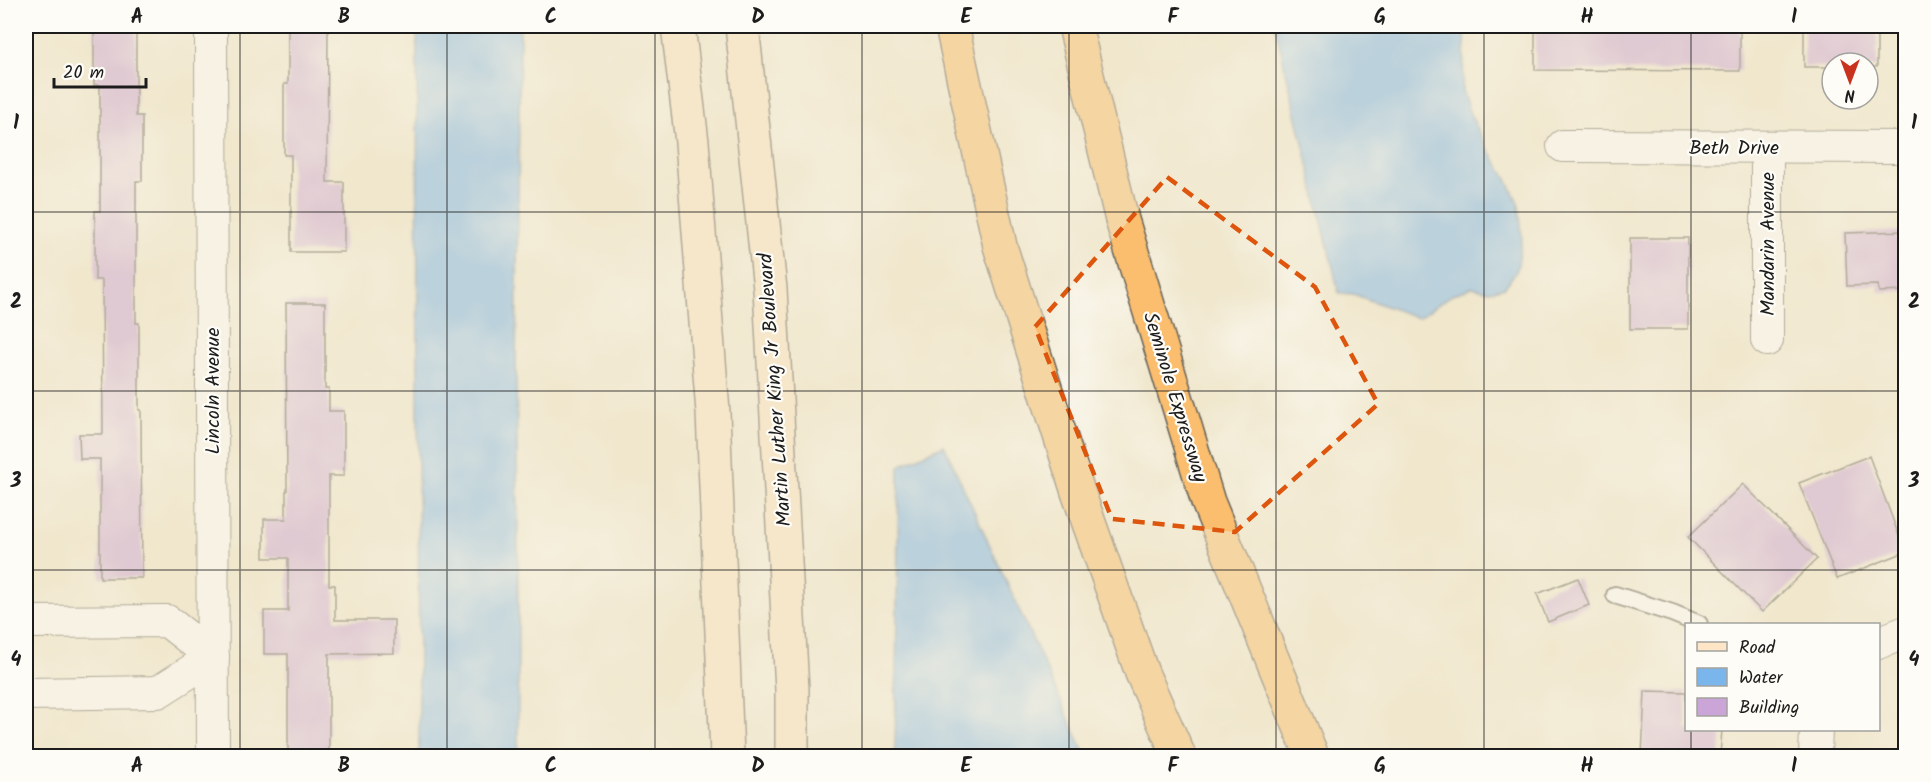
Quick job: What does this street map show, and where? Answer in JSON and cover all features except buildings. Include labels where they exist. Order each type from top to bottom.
[{"type":"highway","points":[[952,26],[1000,246],[1078,492],[1142,673],[1179,756]]},
{"type":"highway","name":"Seminole Expressway","points":[[1075,26],[1122,220],[1208,502],[1312,756]]},
{"type":"main road","points":[[678,26],[692,142],[713,412],[727,756]]},
{"type":"main road","name":"Martin Luther King Jr Boulevard","points":[[742,26],[770,289],[792,690],[792,756]]},
{"type":"street","name":"Lincoln Avenue","points":[[210,26],[213,756]]},
{"type":"street","name":"Beth Drive","points":[[1563,146],[1905,147]]},
{"type":"street","name":"Mandarin Avenue","points":[[1767,147],[1767,340]]},
{"type":"street","points":[[26,622],[167,621],[213,657],[158,692],[26,694]]},
{"type":"street","points":[[1880,643],[1905,632]]},
{"type":"street","points":[[1815,756],[1816,731]]},
{"type":"lane","points":[[1615,595],[1697,623]]},
{"type":"highlighted area","points":[[1167,177],[1315,287],[1378,404],[1235,532],[1112,519],[1035,327]]},
{"type":"water","points":[[417,26],[520,26],[516,367],[518,756],[419,756]]},
{"type":"water","points":[[1275,26],[1466,26],[1462,91],[1470,114],[1506,177],[1519,205],[1522,238],[1517,270],[1505,287],[1489,291],[1472,287],[1452,295],[1418,318],[1353,294],[1339,293]]},
{"type":"water","points":[[944,445],[1086,756],[895,756],[899,466]]}]
